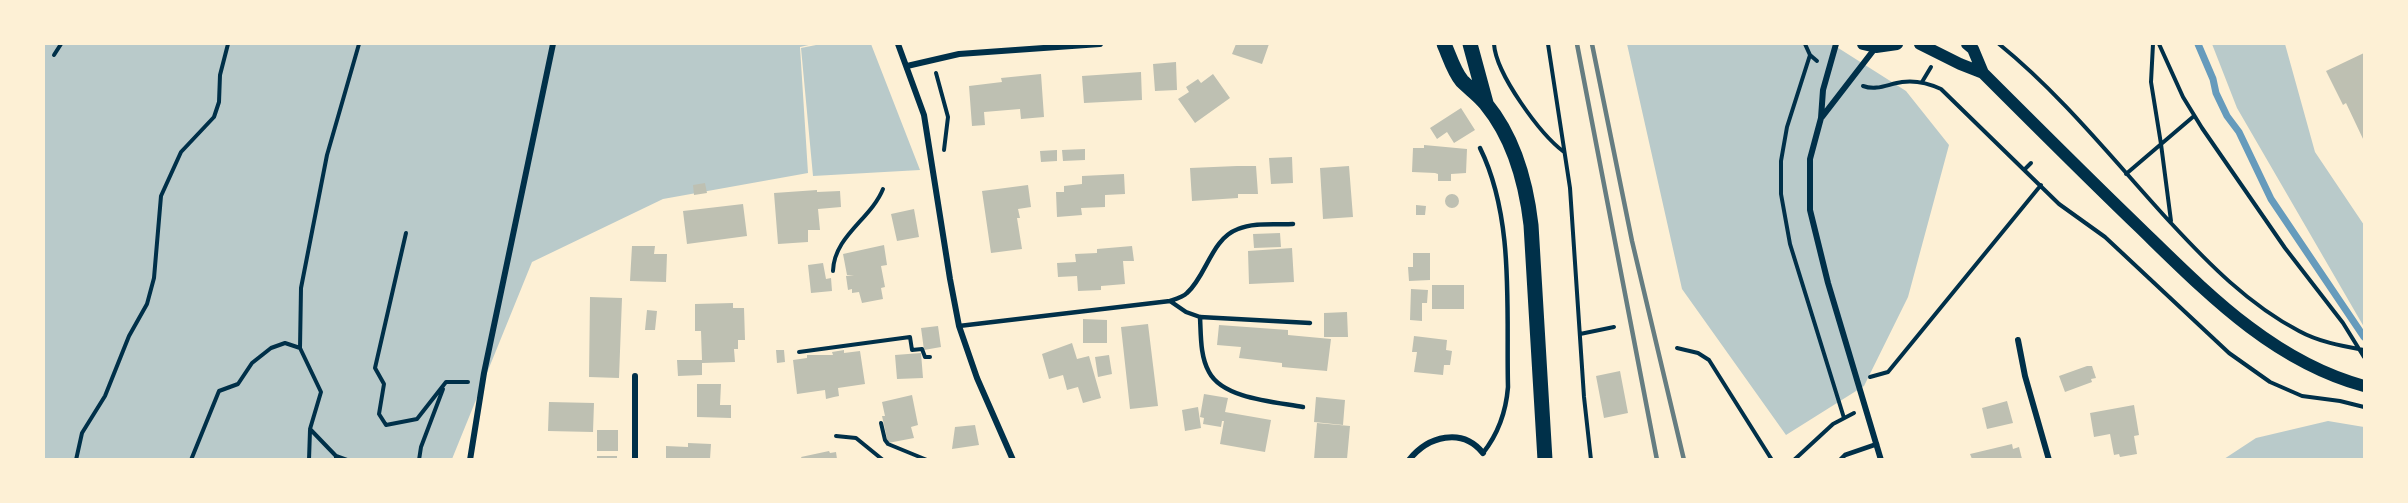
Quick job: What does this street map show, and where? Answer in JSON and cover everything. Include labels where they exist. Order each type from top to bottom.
[{"type":"main road","points":[[1444,44],[1461,80],[1486,104],[1512,148],[1527,190],[1545,459]]},
{"type":"main road","points":[[1470,44],[1486,104]]},
{"type":"main road","points":[[1863,44],[1876,47],[1897,44]]},
{"type":"main road","points":[[1920,44],[1983,73]]},
{"type":"main road","points":[[1967,44],[1973,49],[1983,73],[2118,207],[2241,323],[2296,360],[2342,380],[2364,386]]},
{"type":"street","points":[[470,459],[482,381],[553,44]]},
{"type":"street","points":[[898,44],[924,115],[959,326],[977,378],[1013,459]]},
{"type":"street","points":[[907,66],[990,51],[1100,44]]},
{"type":"street","points":[[1836,44],[1823,90],[1821,118],[1810,159],[1810,210],[1823,266],[1881,459]]},
{"type":"street","points":[[1821,118],[1876,47]]},
{"type":"street","points":[[2018,340],[2025,376],[2049,459]]},
{"type":"street","points":[[634,459],[635,376]]},
{"type":"street","points":[[1409,459],[1423,446],[1448,437],[1464,438],[1483,453]]},
{"type":"lane","points":[[1479,148],[1496,188],[1503,228],[1508,387],[1506,406],[1498,429],[1483,453]]},
{"type":"lane","points":[[959,326],[1170,301],[1186,295],[1197,282],[1221,241],[1230,233],[1246,226],[1293,224]]},
{"type":"lane","points":[[1170,301],[1186,312],[1200,317],[1310,323]]},
{"type":"lane","points":[[1200,317],[1206,364],[1212,377],[1227,389],[1250,397],[1303,406]]},
{"type":"lane","points":[[1840,459],[1845,455],[1877,444]]},
{"type":"path","points":[[54,55],[61,44]]},
{"type":"path","points":[[76,459],[82,433],[105,396],[129,336],[147,304],[154,278],[161,196],[181,152],[214,117],[219,102],[220,75],[228,44]]},
{"type":"path","points":[[309,459],[310,429],[321,392],[300,348],[301,288],[327,155],[358,44]]},
{"type":"path","points":[[1494,44],[1497,61],[1510,85],[1544,134],[1564,152]]},
{"type":"path","points":[[1548,44],[1564,152],[1575,252],[1584,397],[1591,459]]},
{"type":"path","points":[[1805,44],[1810,55],[1820,63]]},
{"type":"path","points":[[1999,44],[2021,61],[2206,260],[2263,309],[2300,332],[2327,342],[2364,350]]},
{"type":"path","points":[[2153,44],[2150,61],[2151,82],[2171,222]]},
{"type":"path","points":[[2159,44],[2194,116],[2285,248],[2350,332],[2364,357]]},
{"type":"path","points":[[932,60],[948,117],[946,147],[932,168]]},
{"type":"path","points":[[1923,82],[1931,66]]},
{"type":"path","points":[[1862,85],[1876,88],[1900,82],[1923,82],[1941,89],[2059,204],[2105,237],[2204,331],[2253,369],[2271,382],[2301,396],[2364,407]]},
{"type":"path","points":[[2126,174],[2194,116]]},
{"type":"path","points":[[2025,169],[2031,163]]},
{"type":"path","points":[[1858,381],[1888,372],[2041,185]]},
{"type":"path","points":[[833,271],[836,252],[877,202],[883,189]]},
{"type":"path","points":[[406,233],[375,368],[384,384],[378,414],[386,425],[417,419],[446,382]]},
{"type":"path","points":[[1580,334],[1614,327]]},
{"type":"path","points":[[799,352],[910,337],[912,350],[922,349],[925,357],[930,357]]},
{"type":"path","points":[[191,459],[219,391],[238,384],[252,363],[271,348],[285,344],[300,348]]},
{"type":"path","points":[[1677,348],[1698,353],[1709,360],[1772,459]]},
{"type":"path","points":[[446,382],[482,381]]},
{"type":"path","points":[[419,459],[421,447],[446,382]]},
{"type":"path","points":[[1794,459],[1833,424],[1866,408]]},
{"type":"path","points":[[881,423],[888,444],[927,459]]},
{"type":"path","points":[[310,429],[336,458],[347,459]]},
{"type":"path","points":[[836,436],[856,438],[883,459]]},
{"type":"shaded area","points":[[44,44],[813,44],[800,47],[808,173],[663,199],[532,262],[452,459],[44,459]]},
{"type":"shaded area","points":[[821,44],[871,44],[920,170],[813,176],[801,48]]},
{"type":"shaded area","points":[[1627,44],[1832,44],[1906,91],[1949,145],[1908,297],[1864,386],[1786,435],[1682,289]]},
{"type":"shaded area","points":[[2212,44],[2285,44],[2315,152],[2364,225],[2364,327],[2237,108]]},
{"type":"shaded area","points":[[2328,421],[2364,427],[2364,459],[2224,459],[2256,438]]},
{"type":"building","points":[[1236,44],[1269,44],[1262,64],[1232,54]]},
{"type":"building","points":[[2364,53],[2364,141],[2346,103],[2343,105],[2326,71]]},
{"type":"building","points":[[1176,62],[1177,90],[1155,91],[1153,64]]},
{"type":"building","points":[[1141,72],[1142,100],[1084,103],[1082,76]]},
{"type":"building","points":[[1041,74],[1044,117],[1021,119],[1020,109],[984,112],[985,125],[972,126],[969,86],[1002,82],[1001,78]]},
{"type":"building","points":[[1213,74],[1230,98],[1195,123],[1178,99],[1189,92],[1186,87],[1198,79],[1201,83]]},
{"type":"building","points":[[1461,108],[1475,130],[1454,143],[1447,132],[1437,139],[1430,128]]},
{"type":"building","points":[[1424,145],[1467,149],[1466,173],[1451,174],[1451,181],[1438,181],[1438,174],[1412,172],[1413,148],[1424,148]]},
{"type":"building","points":[[1085,149],[1085,160],[1063,161],[1062,150]]},
{"type":"building","points":[[1057,150],[1057,161],[1041,162],[1040,151]]},
{"type":"building","points":[[1292,157],[1293,183],[1271,184],[1269,158]]},
{"type":"building","points":[[1256,166],[1258,194],[1238,194],[1238,198],[1192,201],[1190,168]]},
{"type":"building","points":[[1349,166],[1353,217],[1323,219],[1320,168]]},
{"type":"building","points":[[1124,174],[1125,194],[1105,195],[1105,207],[1081,208],[1082,215],[1057,217],[1056,192],[1064,192],[1064,186],[1082,184],[1082,176]]},
{"type":"building","points":[[705,183],[707,193],[694,195],[693,185]]},
{"type":"building","points":[[1028,185],[1031,207],[1018,209],[1020,218],[1017,218],[1022,249],[991,253],[982,191]]},
{"type":"building","points":[[817,190],[817,192],[840,191],[841,207],[818,209],[820,230],[808,230],[808,242],[778,244],[774,193]]},
{"type":"building","points":[[1452,194],[1457,196],[1459,201],[1457,206],[1452,208],[1447,206],[1445,201],[1447,196]]},
{"type":"building","points":[[743,204],[747,236],[687,244],[683,211]]},
{"type":"building","points":[[1416,205],[1426,206],[1425,215],[1416,215]]},
{"type":"building","points":[[914,209],[919,237],[897,241],[891,214]]},
{"type":"building","points":[[1280,233],[1281,247],[1254,248],[1253,234]]},
{"type":"building","points":[[884,245],[887,265],[881,266],[885,287],[881,288],[883,299],[862,303],[859,292],[852,293],[852,289],[848,290],[846,276],[854,275],[847,275],[843,254]]},
{"type":"building","points":[[632,246],[655,246],[654,254],[667,254],[666,282],[630,281]]},
{"type":"building","points":[[1132,246],[1134,261],[1123,261],[1125,284],[1101,286],[1101,290],[1078,291],[1077,276],[1058,277],[1057,263],[1076,262],[1075,254],[1097,253],[1097,249]]},
{"type":"building","points":[[1292,248],[1294,282],[1249,284],[1248,251]]},
{"type":"building","points":[[1413,253],[1430,253],[1430,280],[1409,281],[1408,267],[1413,267]]},
{"type":"building","points":[[823,263],[826,279],[831,278],[832,291],[811,293],[808,265]]},
{"type":"building","points":[[1432,285],[1464,285],[1464,309],[1432,309]]},
{"type":"building","points":[[1411,289],[1428,290],[1427,303],[1422,303],[1422,321],[1410,320]]},
{"type":"building","points":[[590,297],[622,298],[619,378],[589,377]]},
{"type":"building","points":[[733,303],[733,308],[744,308],[745,340],[738,340],[738,349],[734,349],[735,362],[702,363],[702,375],[678,376],[677,360],[702,360],[701,331],[695,331],[695,304]]},
{"type":"building","points":[[647,310],[657,311],[655,330],[645,330]]},
{"type":"building","points":[[1347,312],[1348,337],[1324,337],[1324,313]]},
{"type":"building","points":[[1083,319],[1107,320],[1107,343],[1083,343]]},
{"type":"building","points":[[1148,324],[1158,406],[1130,409],[1121,327]]},
{"type":"building","points":[[1219,325],[1288,330],[1288,335],[1331,339],[1327,371],[1282,367],[1282,363],[1239,358],[1241,347],[1217,345]]},
{"type":"building","points":[[938,326],[941,347],[924,350],[921,328]]},
{"type":"building","points":[[1414,336],[1447,340],[1446,350],[1452,351],[1450,365],[1444,365],[1443,375],[1414,372],[1417,352],[1412,352]]},
{"type":"building","points":[[1072,343],[1077,359],[1089,356],[1101,398],[1083,403],[1078,387],[1067,390],[1063,375],[1049,379],[1042,354]]},
{"type":"building","points":[[776,350],[784,350],[785,362],[777,363]]},
{"type":"building","points":[[844,350],[844,353],[860,351],[865,384],[838,388],[839,396],[826,399],[825,390],[797,394],[793,360],[807,358],[807,355],[833,355],[832,352]]},
{"type":"building","points":[[921,353],[923,378],[897,379],[895,355]]},
{"type":"building","points":[[1109,355],[1112,374],[1098,377],[1095,357]]},
{"type":"building","points":[[2092,366],[2096,378],[2091,379],[2092,382],[2065,392],[2059,376]]},
{"type":"building","points":[[1620,371],[1628,413],[1604,418],[1596,376]]},
{"type":"building","points":[[697,384],[721,384],[720,405],[731,405],[731,418],[697,417]]},
{"type":"building","points":[[1204,394],[1228,398],[1225,412],[1271,420],[1265,452],[1220,444],[1224,421],[1221,427],[1203,424],[1204,418],[1200,417]]},
{"type":"building","points":[[912,395],[918,425],[911,427],[914,438],[888,443],[882,416],[885,416],[882,402]]},
{"type":"building","points":[[1316,397],[1345,400],[1343,425],[1314,422]]},
{"type":"building","points":[[2007,401],[2013,423],[1987,429],[1982,408]]},
{"type":"building","points":[[549,402],[594,403],[593,432],[548,431]]},
{"type":"building","points":[[2134,405],[2139,435],[2134,436],[2137,454],[2120,457],[2119,454],[2114,455],[2110,434],[2094,437],[2090,413]]},
{"type":"building","points":[[1198,407],[1201,428],[1185,431],[1182,410]]},
{"type":"building","points":[[1317,423],[1350,426],[1347,459],[1314,459]]},
{"type":"building","points":[[975,425],[979,445],[952,449],[955,427]]},
{"type":"building","points":[[597,430],[618,430],[618,451],[597,451]]},
{"type":"building","points":[[688,443],[711,444],[710,459],[666,459],[666,446],[688,447]]},
{"type":"building","points":[[2012,444],[2013,449],[2019,447],[2022,459],[1972,459],[1970,454]]},
{"type":"building","points":[[829,451],[830,453],[836,452],[837,459],[802,459],[801,457]]},
{"type":"building","points":[[597,456],[617,456],[617,459],[597,459]]},
{"type":"waterway","points":[[2198,44],[2213,79],[2216,93],[2227,116],[2239,132],[2271,199],[2364,337]]},
{"type":"railway","points":[[1577,44],[1657,460]]},
{"type":"railway","points":[[1592,44],[1632,241],[1684,460]]}]
